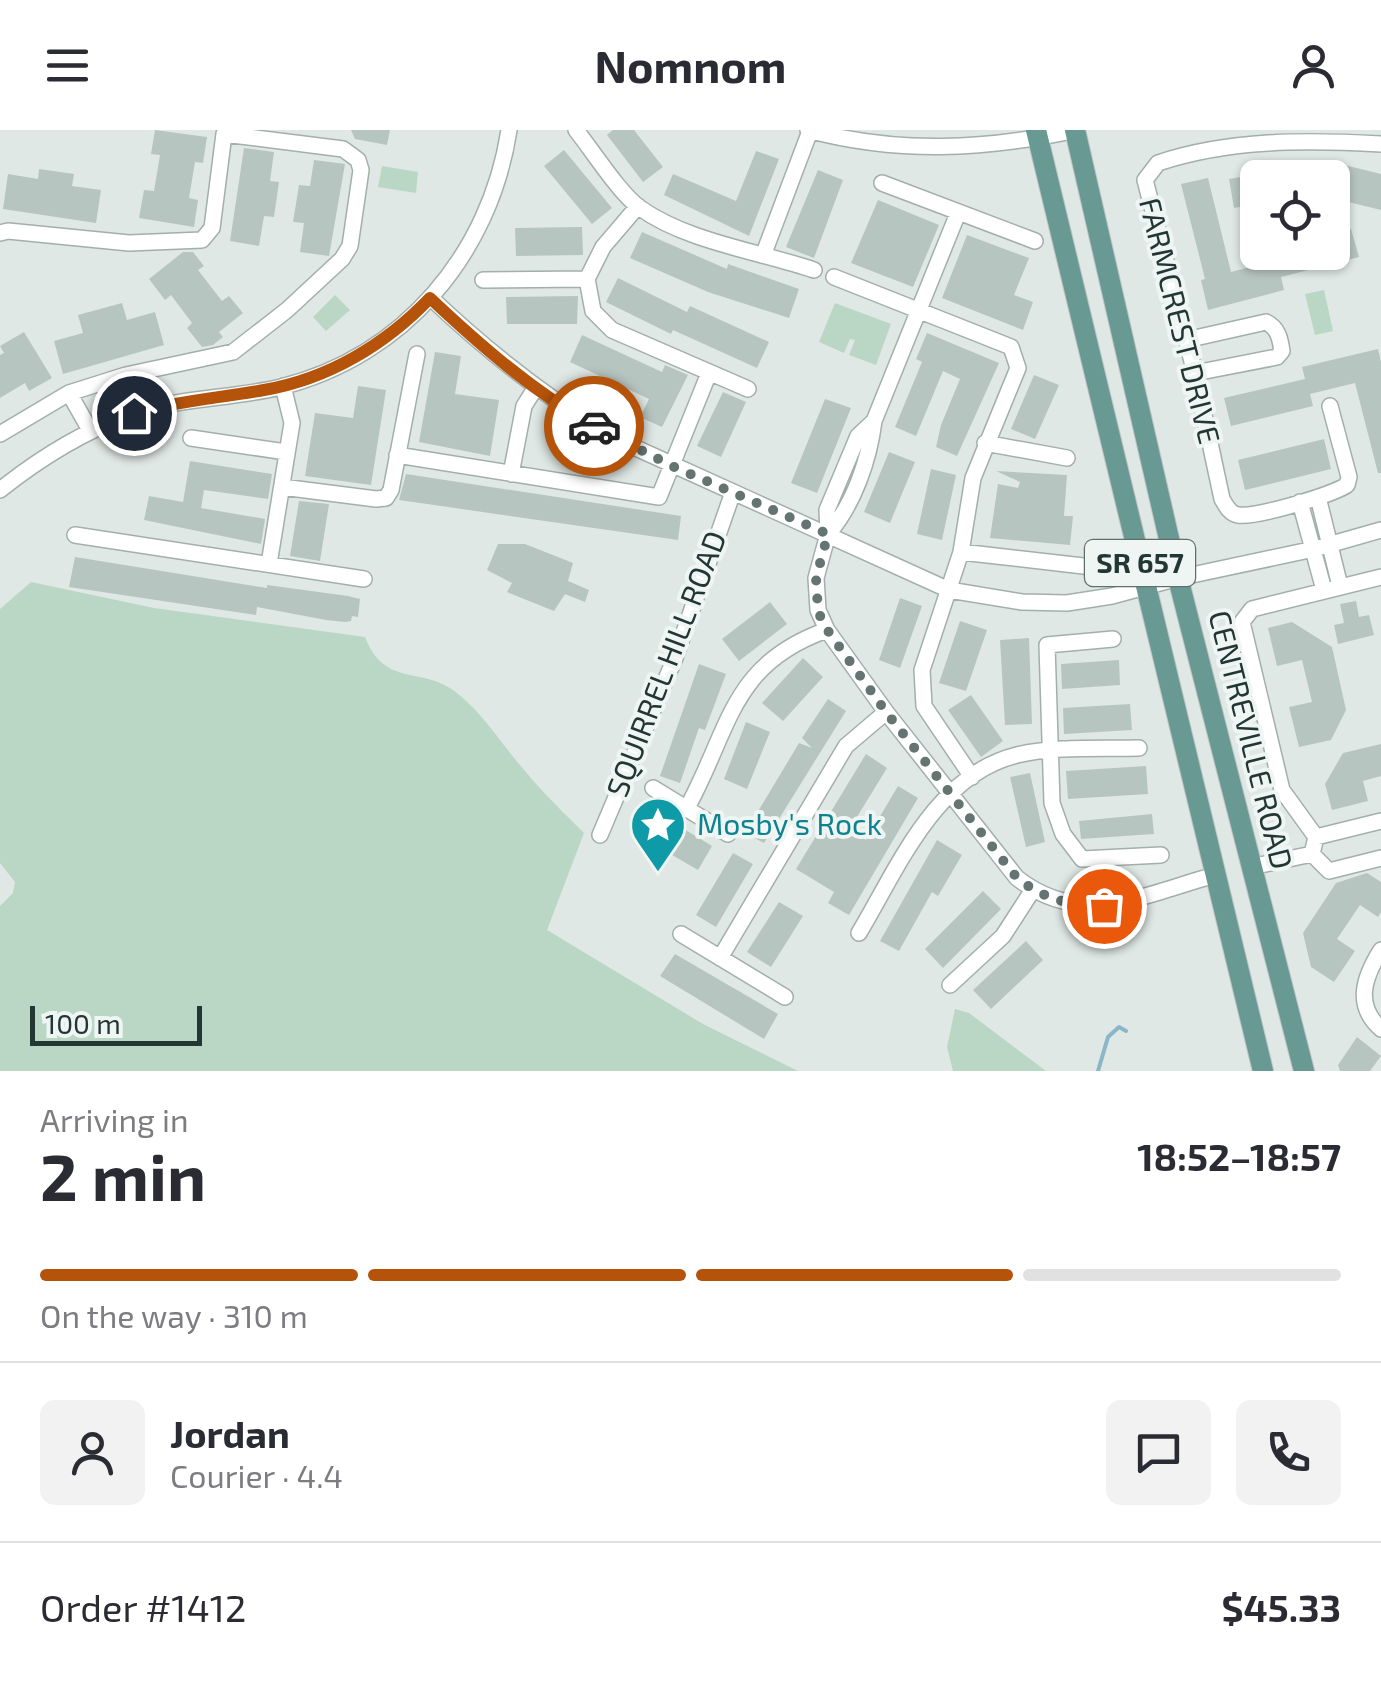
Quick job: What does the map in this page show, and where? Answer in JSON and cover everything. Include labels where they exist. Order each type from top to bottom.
[{"type":"main road","name":"CENTREVILLE ROAD","points":[[1076,130],[1178,578],[1304,1071]]},
{"type":"main road","name":"SR 657","points":[[1037,134],[1263,1071]]},
{"type":"street","points":[[0,490],[57,448],[90,430],[159,406],[283,386],[356,358],[405,324],[462,258],[488,210],[509,130]]},
{"type":"street","points":[[576,130],[638,206],[723,245],[764,252],[814,270]]},
{"type":"street","points":[[764,252],[809,130],[917,148],[982,146],[1076,130]]},
{"type":"street","points":[[0,233],[129,244],[202,240],[212,228],[224,134],[308,137],[343,149],[358,160],[362,170],[350,246],[342,260],[288,310],[232,352],[126,375],[70,393],[0,434]]},
{"type":"street","name":"FARMCREST DRIVE","points":[[1318,497],[1254,514],[1237,515],[1227,510],[1146,180],[1151,170],[1168,159],[1225,148],[1321,141],[1381,144]]},
{"type":"street","points":[[882,184],[1035,241]]},
{"type":"street","points":[[638,206],[603,246],[587,278],[593,311],[612,330],[748,389]]},
{"type":"street","points":[[958,212],[874,421],[872,443],[845,515],[828,534],[816,578],[818,610],[827,630],[886,712],[1017,878],[1032,890],[1070,903],[1104,906],[1215,875]]},
{"type":"street","points":[[834,277],[1012,347],[1018,368],[973,478],[962,552],[922,670],[924,706],[972,777]]},
{"type":"street","points":[[483,280],[587,278]]},
{"type":"street","points":[[430,298],[536,388],[598,428],[672,466],[948,590],[1022,602],[1067,603],[1314,549],[1381,530]]},
{"type":"street","points":[[1186,340],[1266,322],[1274,326],[1280,337],[1282,351],[1276,356],[1195,373]]},
{"type":"street","points":[[282,487],[386,498],[391,490],[417,354]]},
{"type":"street","points":[[397,455],[659,497],[709,373]]},
{"type":"street","points":[[269,564],[292,424],[283,386]]},
{"type":"street","points":[[512,474],[524,406],[536,388]]},
{"type":"street","points":[[70,393],[90,430]]},
{"type":"street","points":[[1330,406],[1348,477],[1347,485],[1318,497],[1331,544],[1332,588]]},
{"type":"street","points":[[191,438],[286,452]]},
{"type":"street","points":[[985,443],[1067,458]]},
{"type":"street","name":"SQUIRREL HILL ROAD","points":[[600,835],[675,658],[734,492]]},
{"type":"street","points":[[1300,502],[1314,549],[1332,588]]},
{"type":"street","points":[[75,535],[364,580]]},
{"type":"street","points":[[962,552],[1092,567]]},
{"type":"street","points":[[1312,854],[1316,837],[1282,790],[1242,622],[1252,609],[1381,577]]},
{"type":"street","points":[[687,808],[738,696],[759,670],[784,649],[827,630]]},
{"type":"street","points":[[1113,639],[1047,645],[1052,803],[1063,834],[1082,859],[1160,855]]},
{"type":"street","points":[[720,958],[846,746],[886,712]]},
{"type":"street","points":[[860,934],[930,814],[972,777],[1014,756],[1050,750],[1139,748]]},
{"type":"street","points":[[653,788],[728,834]]},
{"type":"street","points":[[1316,837],[1381,821]]},
{"type":"street","points":[[1252,867],[1312,854]]},
{"type":"street","points":[[1312,854],[1329,871],[1381,858]]},
{"type":"street","points":[[950,985],[1003,936],[1032,890]]},
{"type":"street","points":[[681,934],[785,997]]},
{"type":"street","points":[[1381,950],[1368,970],[1362,995],[1365,1008],[1381,1029]]},
{"type":"green space","points":[[382,166],[418,172],[416,193],[378,187]]},
{"type":"green space","points":[[1324,290],[1333,331],[1315,335],[1305,294]]},
{"type":"green space","points":[[335,295],[350,310],[326,331],[313,317]]},
{"type":"green space","points":[[835,303],[891,324],[876,365],[849,355],[855,340],[850,339],[844,353],[819,342]]},
{"type":"green space","points":[[31,582],[154,608],[365,637],[373,653],[393,670],[453,690],[474,708],[532,779],[584,833],[547,930],[703,1024],[798,1071],[0,1071],[0,906],[13,893],[15,882],[0,863],[0,609]]},
{"type":"green space","points":[[955,1009],[969,1013],[1046,1071],[953,1071],[947,1047]]},
{"type":"building","points":[[155,130],[207,137],[203,163],[195,162],[189,198],[198,200],[194,227],[139,218],[144,190],[154,191],[160,155],[151,154]]},
{"type":"building","points":[[351,130],[390,130],[387,145],[355,139]]},
{"type":"building","points":[[613,130],[634,130],[663,167],[643,182],[607,135]]},
{"type":"building","points":[[244,148],[274,152],[270,181],[279,182],[274,217],[264,216],[259,246],[230,241]]},
{"type":"building","points":[[564,150],[612,208],[592,224],[544,166]]},
{"type":"building","points":[[756,151],[779,159],[749,236],[664,195],[673,174],[736,201]]},
{"type":"building","points":[[314,160],[345,164],[329,256],[300,252],[304,223],[293,222],[299,185],[310,186]]},
{"type":"building","points":[[1350,166],[1381,174],[1381,210],[1350,202]]},
{"type":"building","points":[[39,169],[74,174],[72,186],[101,190],[96,223],[3,209],[8,174],[38,179]]},
{"type":"building","points":[[818,170],[843,180],[814,258],[786,247]]},
{"type":"building","points":[[1240,177],[1240,207],[1234,208],[1229,179]]},
{"type":"building","points":[[1208,178],[1231,272],[1308,270],[1281,277],[1284,290],[1208,310],[1201,280],[1205,279],[1181,184]]},
{"type":"building","points":[[878,200],[939,225],[913,287],[851,263]]},
{"type":"building","points":[[582,227],[583,255],[516,256],[515,228]]},
{"type":"building","points":[[1350,229],[1351,229],[1359,257],[1350,259]]},
{"type":"building","points":[[642,232],[727,269],[728,264],[799,289],[789,318],[708,292],[630,258]]},
{"type":"building","points":[[967,235],[1029,258],[1014,295],[1033,302],[1023,330],[942,298]]},
{"type":"building","points":[[183,252],[193,252],[204,266],[198,270],[222,301],[229,296],[243,313],[219,332],[223,337],[213,345],[202,347],[187,328],[192,323],[171,295],[165,300],[149,279]]},
{"type":"building","points":[[618,278],[687,312],[690,306],[769,342],[757,368],[673,330],[671,334],[606,302]]},
{"type":"building","points":[[578,296],[577,324],[507,324],[506,297]]},
{"type":"building","points":[[122,303],[127,320],[155,312],[164,345],[63,374],[54,341],[83,333],[78,315]]},
{"type":"building","points":[[24,332],[52,378],[29,391],[25,383],[0,398],[0,355],[4,353],[0,346]]},
{"type":"building","points":[[927,333],[999,363],[957,456],[936,447],[960,379],[943,371],[916,436],[895,427],[922,362],[916,359]]},
{"type":"building","points":[[582,335],[662,372],[665,365],[688,375],[662,427],[640,417],[649,399],[570,362]]},
{"type":"building","points":[[1378,349],[1381,473],[1355,383],[1310,394],[1313,406],[1231,426],[1224,398],[1305,379],[1302,367]]},
{"type":"building","points":[[435,352],[461,356],[455,394],[499,400],[490,456],[419,442]]},
{"type":"building","points":[[1034,375],[1059,385],[1035,439],[1011,429]]},
{"type":"building","points":[[358,386],[386,390],[371,485],[305,476],[315,413],[353,418]]},
{"type":"building","points":[[723,392],[746,402],[721,457],[697,446]]},
{"type":"building","points":[[825,399],[851,408],[817,493],[791,483]]},
{"type":"building","points":[[1324,439],[1331,469],[1245,490],[1238,460]]},
{"type":"building","points":[[889,452],[915,462],[890,523],[864,512]]},
{"type":"building","points":[[190,461],[272,474],[268,499],[204,490],[201,508],[265,519],[261,544],[144,520],[149,496],[183,502]]},
{"type":"building","points":[[931,469],[956,475],[942,540],[917,534]]},
{"type":"building","points":[[996,471],[1067,475],[1064,516],[1073,516],[1070,545],[990,538],[998,484],[1018,488],[1020,482]]},
{"type":"building","points":[[406,474],[681,516],[678,540],[399,500]]},
{"type":"building","points":[[299,501],[329,504],[320,561],[290,556]]},
{"type":"building","points":[[498,544],[525,544],[573,563],[568,581],[589,590],[585,602],[565,594],[554,611],[507,592],[512,583],[487,570]]},
{"type":"building","points":[[75,557],[267,588],[348,596],[360,599],[358,617],[352,616],[351,621],[345,622],[257,607],[256,615],[69,587]]},
{"type":"building","points":[[900,598],[922,606],[900,668],[879,660]]},
{"type":"building","points":[[1356,601],[1359,617],[1369,615],[1374,635],[1338,644],[1334,625],[1344,623],[1340,604]]},
{"type":"building","points":[[770,602],[787,624],[739,661],[722,639]]},
{"type":"building","points":[[960,621],[987,630],[966,691],[939,683]]},
{"type":"building","points":[[1292,622],[1332,647],[1346,710],[1331,740],[1299,747],[1289,707],[1312,702],[1302,660],[1277,666],[1268,628]]},
{"type":"building","points":[[1029,638],[1032,724],[1005,725],[1000,640]]},
{"type":"building","points":[[803,658],[823,677],[783,721],[762,703]]},
{"type":"building","points":[[1119,660],[1120,685],[1062,689],[1061,664]]},
{"type":"building","points":[[699,664],[726,674],[705,730],[699,728],[680,783],[660,776]]},
{"type":"building","points":[[971,695],[1003,741],[981,757],[948,710]]},
{"type":"building","points":[[828,699],[846,711],[764,843],[745,833],[799,743],[812,748],[802,738]]},
{"type":"building","points":[[1130,704],[1132,730],[1064,734],[1063,708]]},
{"type":"building","points":[[746,722],[770,732],[747,789],[724,779]]},
{"type":"building","points":[[1381,744],[1381,776],[1363,781],[1368,801],[1332,810],[1325,784],[1343,753]]},
{"type":"building","points":[[866,754],[887,768],[849,830],[866,840],[898,786],[918,798],[849,915],[828,903],[834,892],[796,869]]},
{"type":"building","points":[[1146,766],[1148,794],[1068,799],[1066,771]]},
{"type":"building","points":[[1030,773],[1045,842],[1026,847],[1010,777]]},
{"type":"building","points":[[649,808],[712,846],[698,870],[634,833]]},
{"type":"building","points":[[1152,814],[1154,834],[1081,839],[1079,821]]},
{"type":"building","points":[[937,840],[962,855],[938,896],[932,892],[899,951],[880,941]]},
{"type":"building","points":[[733,853],[753,864],[716,927],[696,915]]},
{"type":"building","points":[[1367,873],[1381,882],[1381,912],[1378,917],[1360,905],[1337,939],[1355,951],[1334,982],[1311,967],[1303,933],[1336,883]]},
{"type":"building","points":[[983,891],[1001,909],[943,968],[925,949]]},
{"type":"building","points":[[779,902],[803,916],[771,967],[747,952]]},
{"type":"building","points":[[1026,941],[1043,960],[991,1009],[973,990]]},
{"type":"building","points":[[675,954],[778,1014],[764,1039],[660,976]]},
{"type":"building","points":[[1357,1037],[1381,1056],[1370,1071],[1340,1071],[1338,1065]]},
{"type":"waterway","points":[[1098,1071],[1108,1037],[1119,1027],[1126,1031]]},
{"type":"way so far","points":[[594,426],[672,466],[828,534],[816,578],[818,610],[827,630],[886,712],[1017,878],[1052,899],[1104,906]]},
{"type":"place","name":"Mosby's Rock","points":[[658,874]]},
{"type":"route","points":[[134,413],[194,399],[261,391],[325,372],[382,342],[430,298],[507,365],[594,426]]}]
